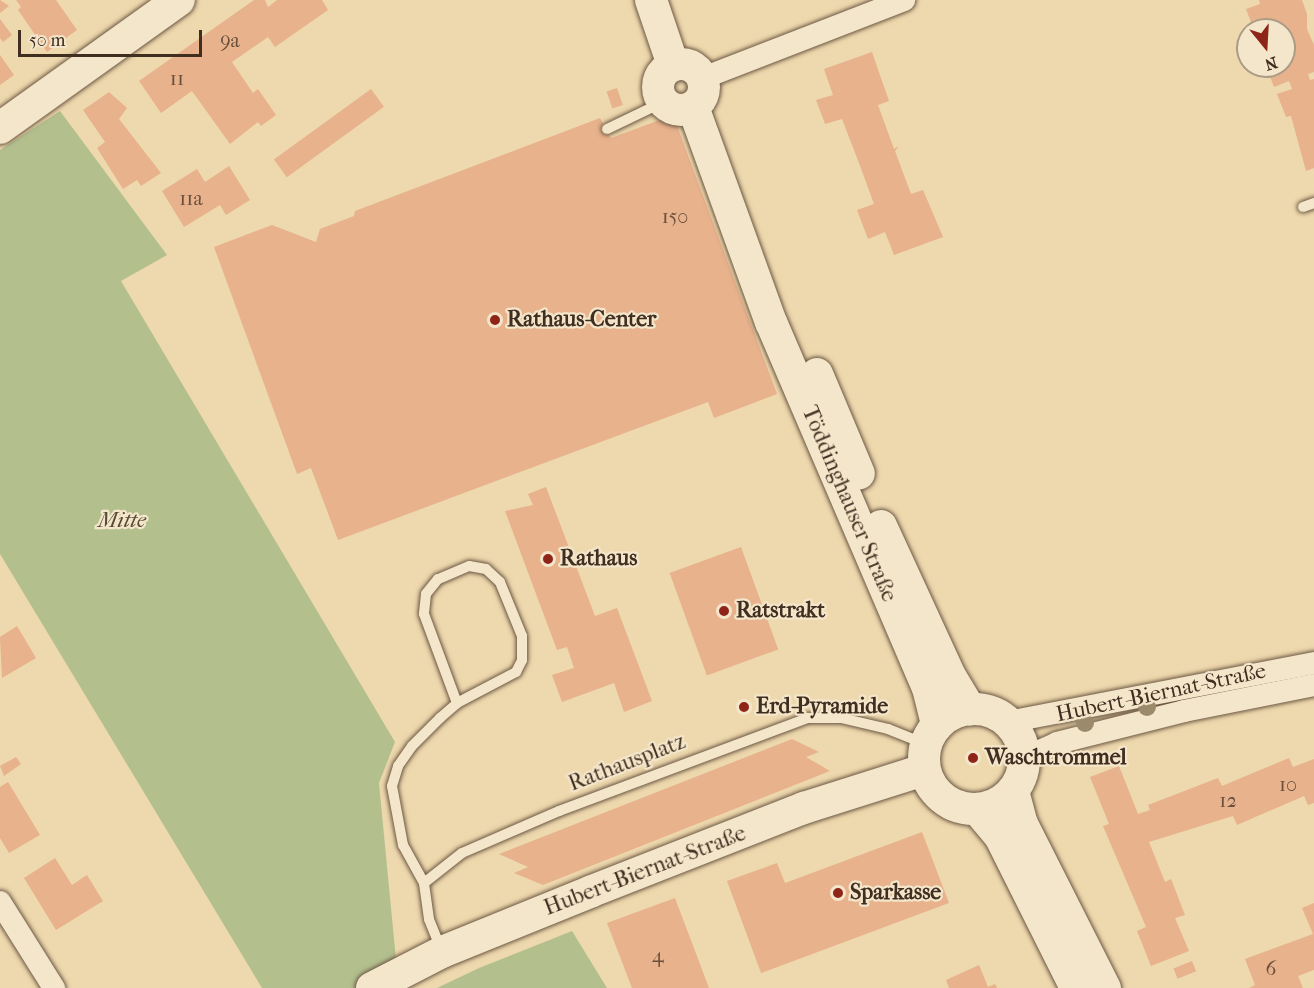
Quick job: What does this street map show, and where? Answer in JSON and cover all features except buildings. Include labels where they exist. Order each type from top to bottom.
[{"type":"street","points":[[0,128],[179,0]]},
{"type":"street","points":[[651,0],[673,65],[691,66],[686,96]]},
{"type":"street","points":[[686,96],[900,1]]},
{"type":"street","name":"Töddinghauser Straße","points":[[686,96],[760,285],[771,322],[928,688],[929,746],[938,795],[964,809],[978,810]]},
{"type":"street","name":"Töddinghauser Straße","points":[[760,285],[806,349],[874,512],[950,676],[970,709]]},
{"type":"street","name":"Hubert-Biernat-Straße","points":[[1008,722],[1314,663]]},
{"type":"street","name":"Hubert-Biernat-Straße","points":[[1024,758],[1057,742],[1184,711],[1314,685]]},
{"type":"street","points":[[929,746],[952,714],[970,709],[997,714],[1008,722],[1020,739],[1024,758],[1013,791],[1022,824],[1105,988]]},
{"type":"street","name":"Hubert-Biernat-Straße","points":[[372,988],[442,952],[804,808],[929,746]]},
{"type":"street","points":[[1013,791],[991,807],[978,810],[1000,836],[1076,988]]},
{"type":"street","points":[[0,902],[54,988]]},
{"type":"lane","points":[[607,129],[686,96]]},
{"type":"lane","points":[[1303,207],[1314,203]]},
{"type":"lane","points":[[442,952],[429,919],[424,883],[403,845],[392,786],[398,766],[412,746],[457,703],[516,672],[522,660],[522,636],[500,582],[486,569],[469,566],[438,579],[426,594],[424,614],[457,703]]},
{"type":"lane","name":"Rathausplatz","points":[[424,883],[462,853],[559,811],[808,718],[822,715],[850,720],[888,729],[929,746]]},
{"type":"green space","name":"Mitte","points":[[60,111],[167,255],[121,281],[395,742],[379,783],[397,970],[362,988],[262,988],[0,554],[0,150]]},
{"type":"green space","points":[[572,931],[607,988],[437,988],[479,968]]},
{"type":"place","name":"Rathaus-Center","points":[[495,320]]},
{"type":"place","name":"Rathaus","points":[[548,559]]},
{"type":"place","name":"Ratstrakt","points":[[724,611]]},
{"type":"place","name":"Erd-Pyramide","points":[[744,707]]},
{"type":"place","name":"Waschtrommel","points":[[973,758]]},
{"type":"place","name":"Sparkasse","points":[[838,893]]}]
